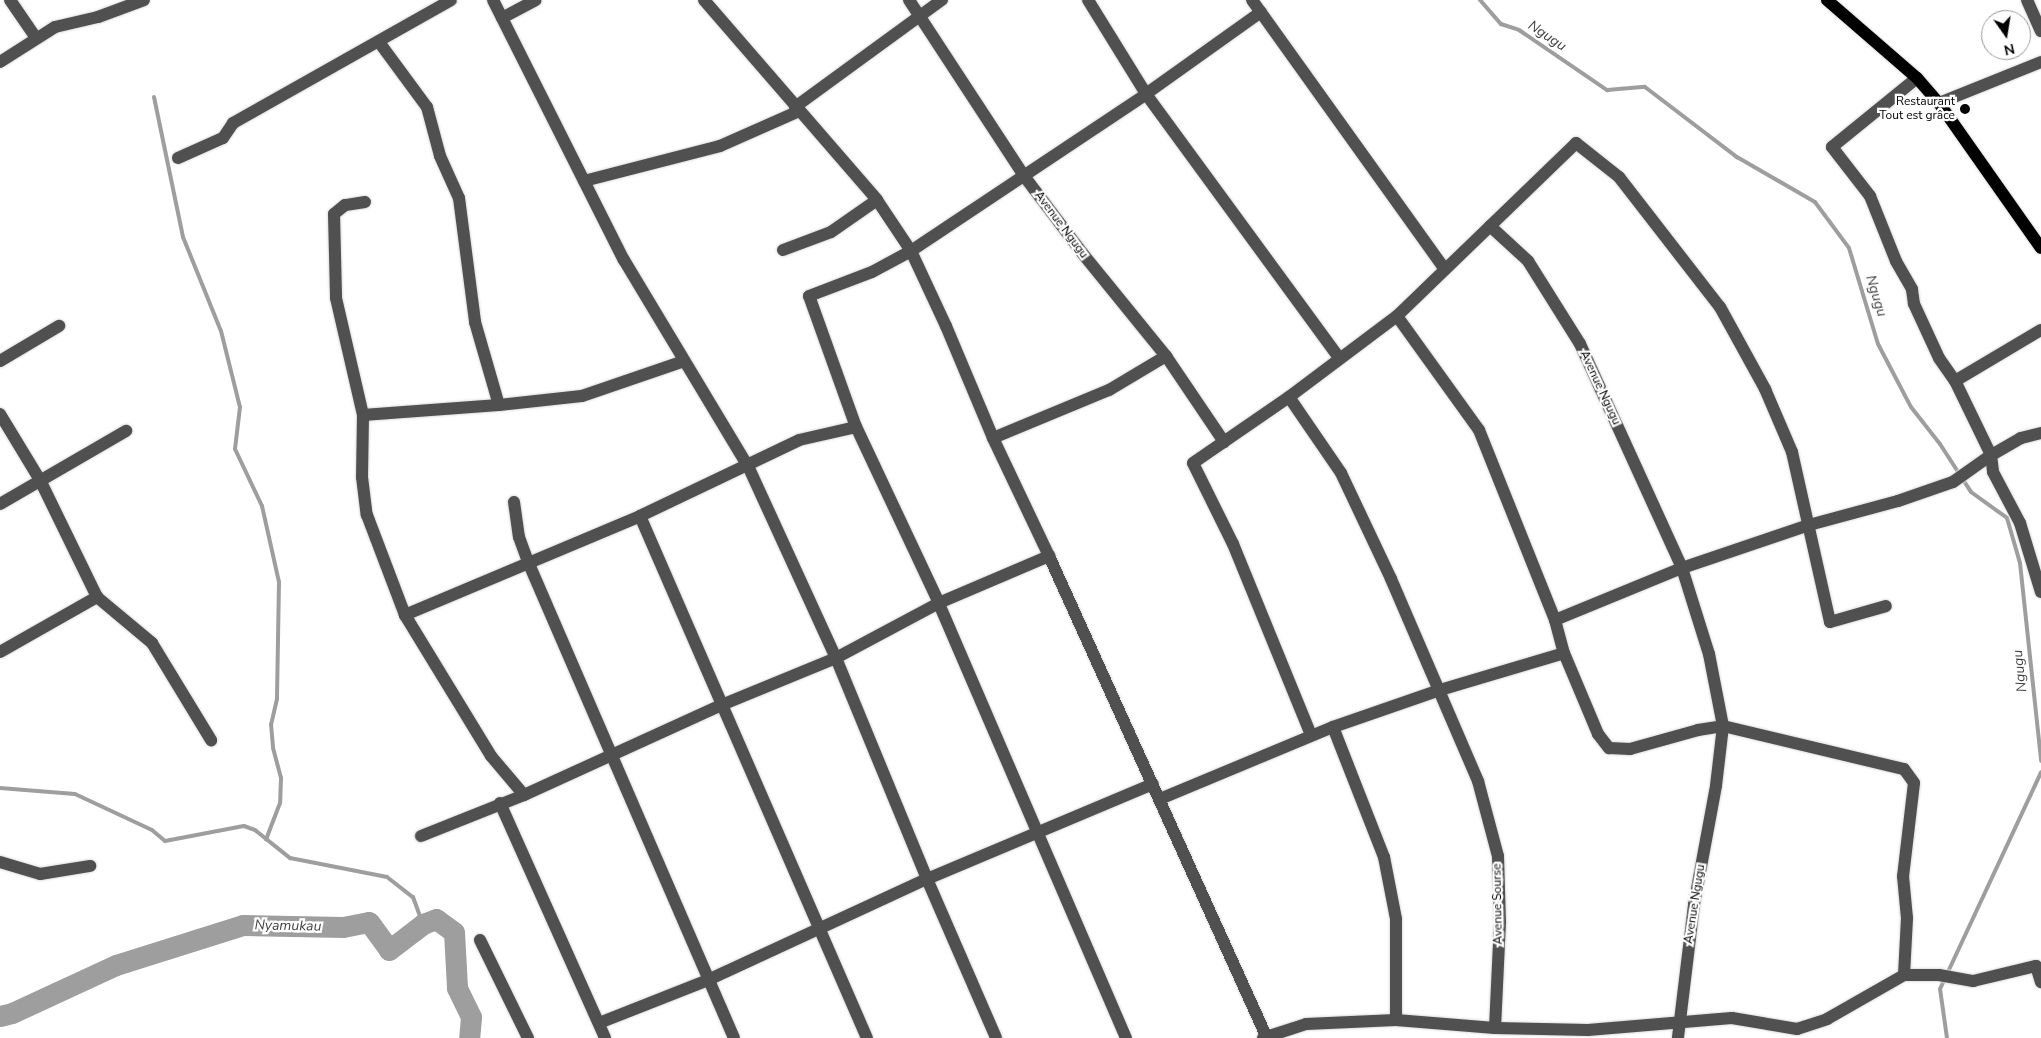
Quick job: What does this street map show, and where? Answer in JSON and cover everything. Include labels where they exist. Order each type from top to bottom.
[{"type":"main road","points":[[1827,0],[1918,78],[1939,103],[2041,248]]},
{"type":"street","points":[[10,0],[36,38]]},
{"type":"street","points":[[0,62],[55,27],[98,17],[144,0]]},
{"type":"street","points":[[178,158],[223,138],[233,123],[451,0]]},
{"type":"street","points":[[493,0],[624,260],[748,466],[836,658],[927,879],[996,1038]]},
{"type":"street","points":[[502,18],[536,0]]},
{"type":"street","points":[[704,0],[877,200],[911,251],[946,326],[993,438],[1160,799],[1265,1038],[1306,1024],[1396,1020],[1495,1028],[1588,1030],[1732,1018],[1798,1033],[1904,976],[1946,976],[1973,981],[2036,966],[2041,982]]},
{"type":"street","name":"Avenue Ngugu","points":[[909,0],[1024,176],[1082,254],[1166,356],[1224,442]]},
{"type":"street","points":[[584,181],[720,146],[797,109],[942,0]]},
{"type":"street","points":[[1088,0],[1146,94],[1339,358]]},
{"type":"street","points":[[1252,0],[1444,268]]},
{"type":"street","points":[[2027,0],[2041,31]]},
{"type":"street","points":[[1126,1038],[1040,833],[939,604],[856,427],[809,296],[872,272],[911,251],[1146,94],[1261,12]]},
{"type":"street","points":[[379,42],[427,107],[440,156],[459,198],[475,322],[499,405]]},
{"type":"street","points":[[1939,103],[2041,62]]},
{"type":"street","points":[[1918,78],[1832,147],[1870,196],[1896,261],[1912,289],[1914,304],[1939,358],[1955,381],[1991,455],[1993,472],[2020,523],[2041,592]]},
{"type":"street","points":[[1311,735],[1233,544],[1193,463],[1289,397],[1397,316],[1444,268],[1576,143],[1619,177],[1720,307],[1765,389],[1792,452],[1830,622],[1886,606]]},
{"type":"street","points":[[782,250],[830,232],[877,200]]},
{"type":"street","points":[[365,202],[345,205],[334,214],[336,298],[363,415],[362,476],[366,515],[405,615],[490,756],[524,796]]},
{"type":"street","name":"Avenue Ngugu","points":[[1490,226],[1528,262],[1580,344],[1682,568]]},
{"type":"street","points":[[1397,316],[1479,430],[1555,620],[1564,653],[1598,734],[1609,748],[1630,749],[1698,730],[1723,726],[1904,769],[1914,783],[1903,876],[1907,918],[1904,976]]},
{"type":"street","points":[[0,361],[59,326]]},
{"type":"street","points":[[1955,381],[2041,330]]},
{"type":"street","points":[[993,438],[1109,390],[1166,356]]},
{"type":"street","points":[[363,415],[499,405],[582,396],[684,361]]},
{"type":"street","name":"Avenue Sourse","points":[[1289,397],[1341,473],[1440,690],[1478,781],[1498,856],[1500,922],[1495,1028]]},
{"type":"street","points":[[0,414],[40,480],[96,597],[152,643],[211,740]]},
{"type":"street","points":[[405,615],[640,516],[799,440],[856,427]]},
{"type":"street","points":[[0,504],[126,431]]},
{"type":"street","points":[[1555,620],[1682,568],[1809,525],[1898,501],[1953,482],[1991,455],[2021,438],[2041,432]]},
{"type":"street","points":[[514,502],[519,537],[529,564],[734,1038]]},
{"type":"street","points":[[640,516],[724,704],[867,1038]]},
{"type":"street","points":[[421,836],[500,803],[524,796],[724,704],[836,658],[939,604],[1049,556]]},
{"type":"street","points":[[1682,568],[1710,654],[1723,726]]},
{"type":"street","points":[[0,652],[96,597]]},
{"type":"street","points":[[1160,799],[1333,727],[1440,690],[1564,653]]},
{"type":"street","name":"Avenue Ngugu","points":[[1678,1038],[1694,905],[1716,786],[1723,726]]},
{"type":"street","points":[[1333,727],[1384,857],[1396,920],[1396,1020]]},
{"type":"street","points":[[600,1023],[708,980],[927,879],[1153,784]]},
{"type":"street","points":[[500,803],[600,1023],[605,1038]]},
{"type":"street","points":[[0,862],[40,874],[90,866]]},
{"type":"street","points":[[480,940],[528,1038]]},
{"type":"waterway","name":"Ngugu","points":[[1480,0],[1501,24],[1519,30],[1607,90],[1645,87],[1737,157],[1815,202],[1849,248],[1878,344],[1911,407],[1940,444],[1971,492],[2007,518],[2020,563],[2041,761]]},
{"type":"waterway","points":[[154,97],[183,237],[221,331],[240,407],[235,449],[262,506],[279,582],[277,699],[271,724],[273,748],[281,778],[280,803],[266,839]]},
{"type":"waterway","name":"Ngugu","points":[[1947,1038],[1940,989],[2041,772]]},
{"type":"waterway","points":[[0,788],[75,794],[152,830],[165,841],[244,826],[255,830],[290,858],[387,877],[413,897],[423,924]]},
{"type":"waterway","name":"Nyamukau","points":[[0,1016],[12,1013],[116,965],[243,925],[343,927],[369,922],[389,950],[423,924],[436,919],[454,932],[457,988],[471,1017],[469,1038]]},
{"type":"place","name":"Restaurant Tout est grâce","points":[[1965,109]]}]
